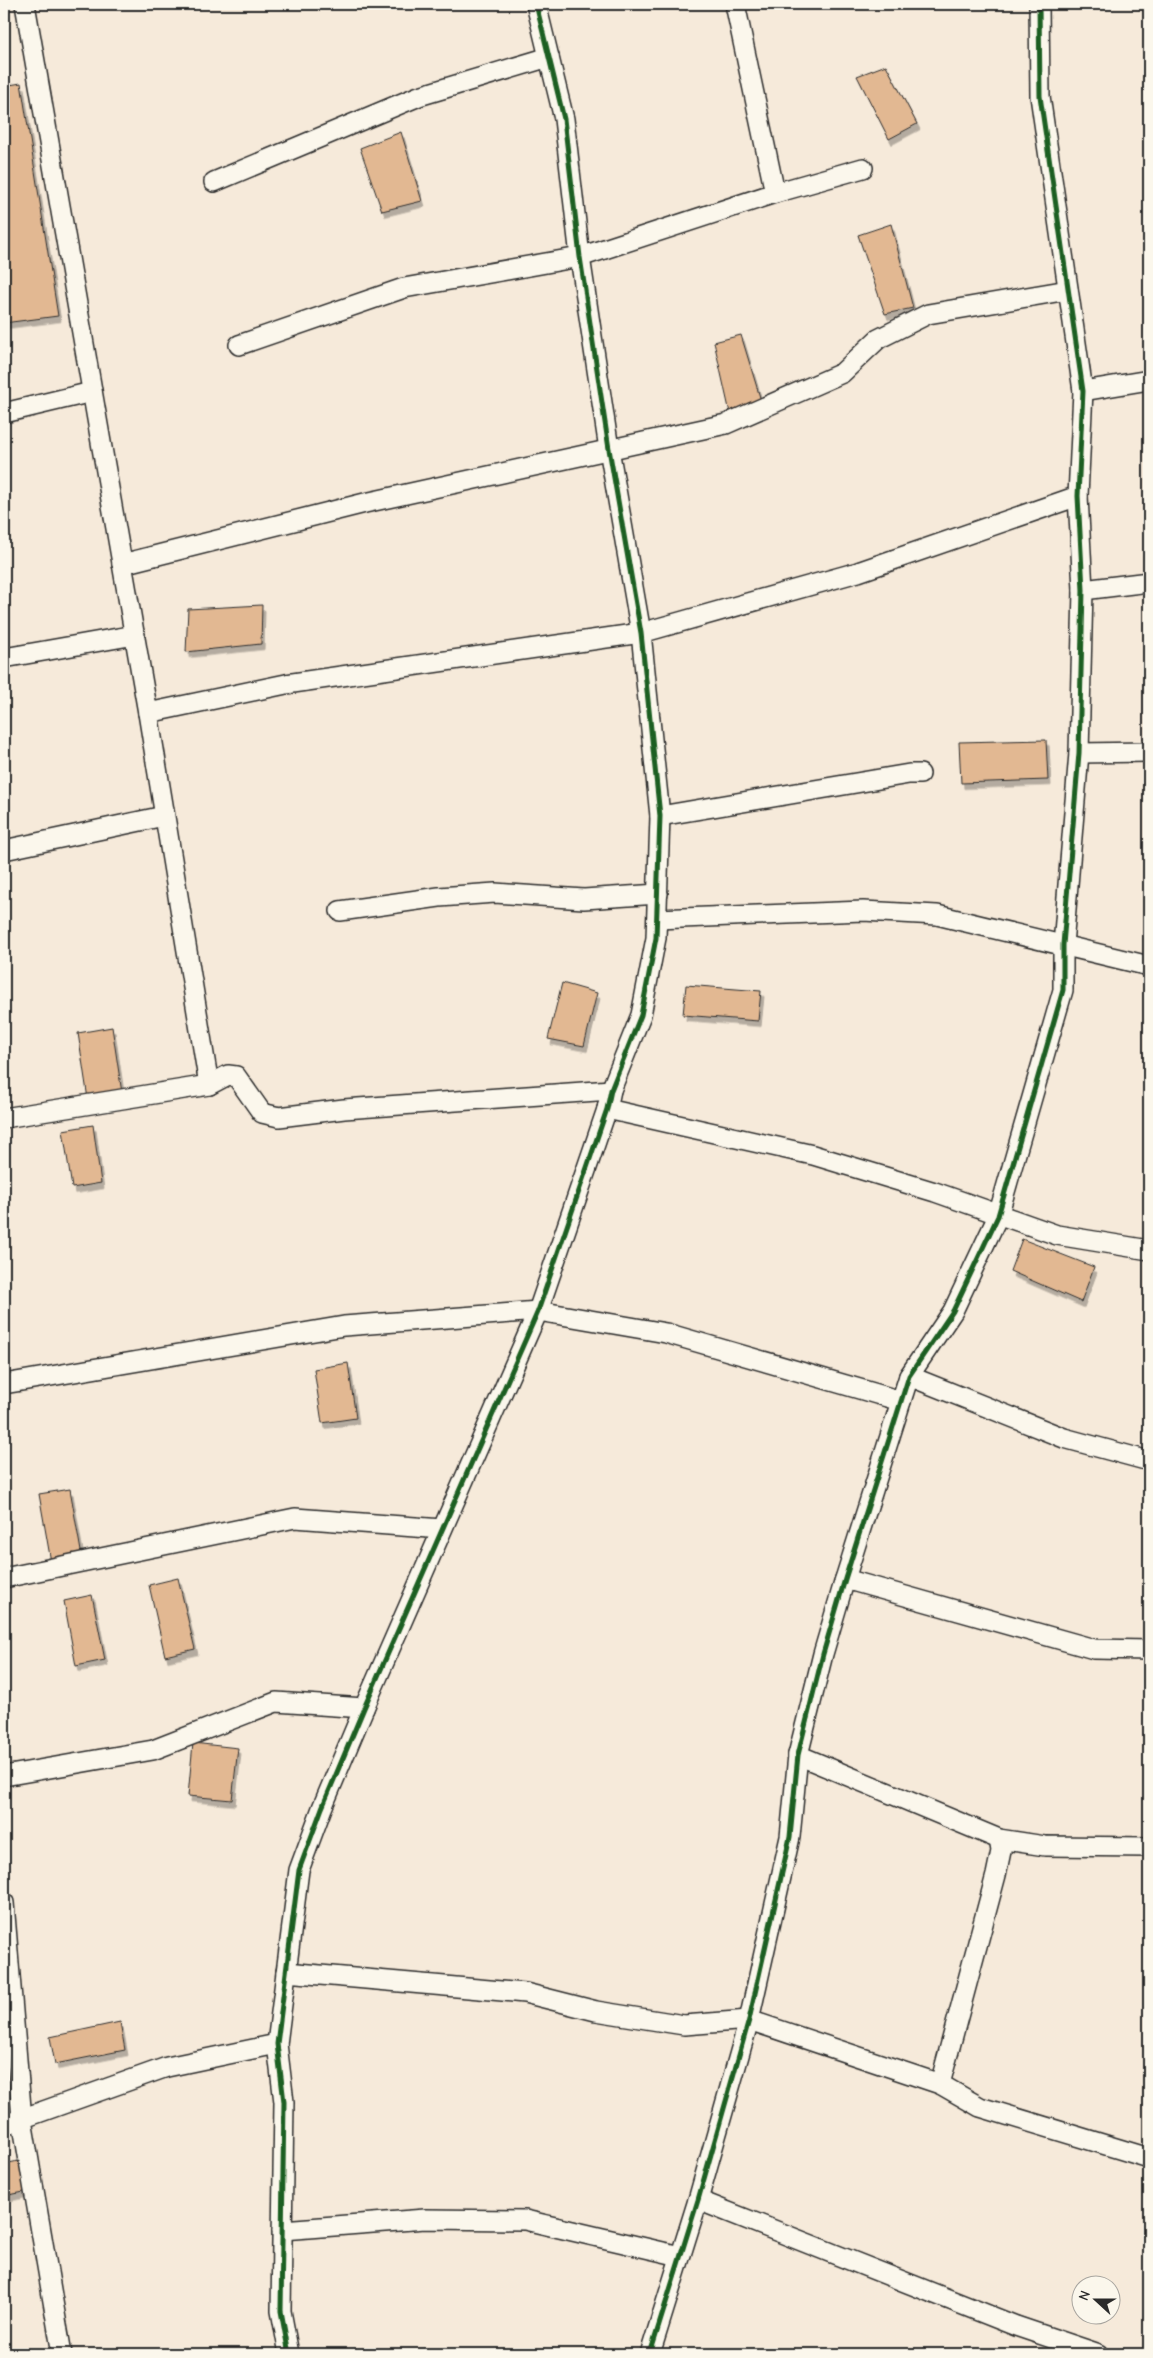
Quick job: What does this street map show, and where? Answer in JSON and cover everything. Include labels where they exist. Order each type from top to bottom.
[{"type":"street","points":[[25,4],[135,635],[209,1085]]},
{"type":"street","points":[[289,2354],[281,2311],[284,2102],[277,2044],[299,1870],[322,1808],[364,1708],[538,1311],[607,1109],[611,1090],[641,1015],[656,938],[660,816],[641,633],[609,449],[580,257],[564,118],[536,4]]},
{"type":"street","points":[[735,4],[775,193]]},
{"type":"street","points":[[650,2354],[698,2200],[749,2020],[790,1837],[798,1755],[823,1654],[845,1580],[909,1376],[954,1311],[998,1216],[1064,990],[1063,946],[1079,753],[1084,590],[1078,496],[1083,391],[1040,96],[1039,4]]},
{"type":"street","points":[[214,182],[419,96],[549,57]]},
{"type":"street","points":[[239,345],[404,288],[580,257],[775,193],[862,168]]},
{"type":"street","points":[[122,564],[365,502],[726,424],[842,373],[878,339],[928,314],[1068,290]]},
{"type":"street","points":[[1083,391],[1149,380]]},
{"type":"street","points":[[4,413],[92,392]]},
{"type":"street","points":[[148,713],[286,684],[641,633],[858,572],[1078,496]]},
{"type":"street","points":[[1084,590],[1149,582]]},
{"type":"street","points":[[4,658],[135,635]]},
{"type":"street","points":[[1079,753],[1149,752]]},
{"type":"street","points":[[660,816],[909,774],[920,774]]},
{"type":"street","points":[[4,850],[164,816]]},
{"type":"street","points":[[340,911],[439,897],[495,892],[584,899],[658,894]]},
{"type":"street","points":[[657,919],[863,911],[937,915],[1149,966]]},
{"type":"street","points":[[4,1118],[209,1085],[228,1075],[236,1076],[262,1113],[279,1118],[344,1108],[611,1090]]},
{"type":"street","points":[[607,1109],[813,1156],[934,1192],[998,1216],[1057,1235],[1149,1250]]},
{"type":"street","points":[[4,1384],[344,1326],[538,1311],[666,1333],[901,1401]]},
{"type":"street","points":[[909,1376],[1064,1438],[1149,1461]]},
{"type":"street","points":[[4,1578],[257,1524],[295,1518],[442,1529]]},
{"type":"street","points":[[845,1580],[1094,1648],[1149,1650]]},
{"type":"street","points":[[4,1776],[153,1750],[276,1702],[364,1708]]},
{"type":"street","points":[[798,1755],[999,1839],[1046,1846],[1149,1847]]},
{"type":"street","points":[[940,2084],[996,1875],[1001,1851],[999,1839]]},
{"type":"street","points":[[4,1902],[22,2120],[62,2354]]},
{"type":"street","points":[[286,1972],[525,1993],[596,2011],[684,2025],[749,2020],[940,2084],[980,2107],[1149,2158]]},
{"type":"street","points":[[4,2125],[167,2067],[277,2044]]},
{"type":"street","points":[[698,2200],[1016,2326],[1099,2354]]},
{"type":"street","points":[[282,2230],[425,2220],[525,2220],[680,2256]]},
{"type":"building","points":[[886,65],[917,124],[889,139],[857,76]]},
{"type":"building","points":[[21,83],[58,316],[4,323],[4,86]]},
{"type":"building","points":[[401,132],[422,201],[382,211],[360,148]]},
{"type":"building","points":[[891,224],[913,308],[885,314],[858,235]]},
{"type":"building","points":[[741,335],[762,404],[730,413],[714,342]]},
{"type":"building","points":[[262,605],[261,644],[186,652],[188,609]]},
{"type":"building","points":[[1046,740],[1048,780],[961,783],[959,742]]},
{"type":"building","points":[[562,983],[597,993],[584,1046],[548,1039]]},
{"type":"building","points":[[686,985],[761,991],[758,1021],[683,1015]]},
{"type":"building","points":[[112,1027],[122,1093],[88,1099],[78,1033]]},
{"type":"building","points":[[93,1125],[101,1183],[72,1188],[63,1130]]},
{"type":"building","points":[[1022,1239],[1094,1267],[1081,1302],[1010,1271]]},
{"type":"building","points":[[348,1363],[356,1418],[322,1423],[314,1369]]},
{"type":"building","points":[[70,1489],[82,1557],[51,1562],[39,1494]]},
{"type":"building","points":[[178,1578],[195,1649],[165,1656],[149,1585]]},
{"type":"building","points":[[92,1595],[105,1660],[76,1666],[64,1601]]},
{"type":"building","points":[[193,1743],[238,1748],[232,1800],[188,1796]]},
{"type":"building","points":[[120,2022],[125,2050],[55,2064],[50,2037]]},
{"type":"building","points":[[22,2069],[24,2093],[4,2096],[4,2072]]},
{"type":"building","points":[[23,2160],[29,2191],[4,2196],[4,2164]]},
{"type":"cycle path","points":[[289,2354],[281,2311],[284,2102],[277,2044],[299,1870],[322,1808],[364,1708],[538,1311],[607,1109],[611,1090],[641,1015],[656,938],[660,816],[641,633],[609,449],[580,257],[564,119],[536,4]]},
{"type":"cycle path","points":[[650,2354],[698,2200],[749,2020],[790,1837],[798,1755],[823,1654],[845,1579],[909,1376],[953,1311],[998,1216],[1063,990],[1063,945],[1079,753],[1083,590],[1078,496],[1083,391],[1040,96],[1039,4]]}]
